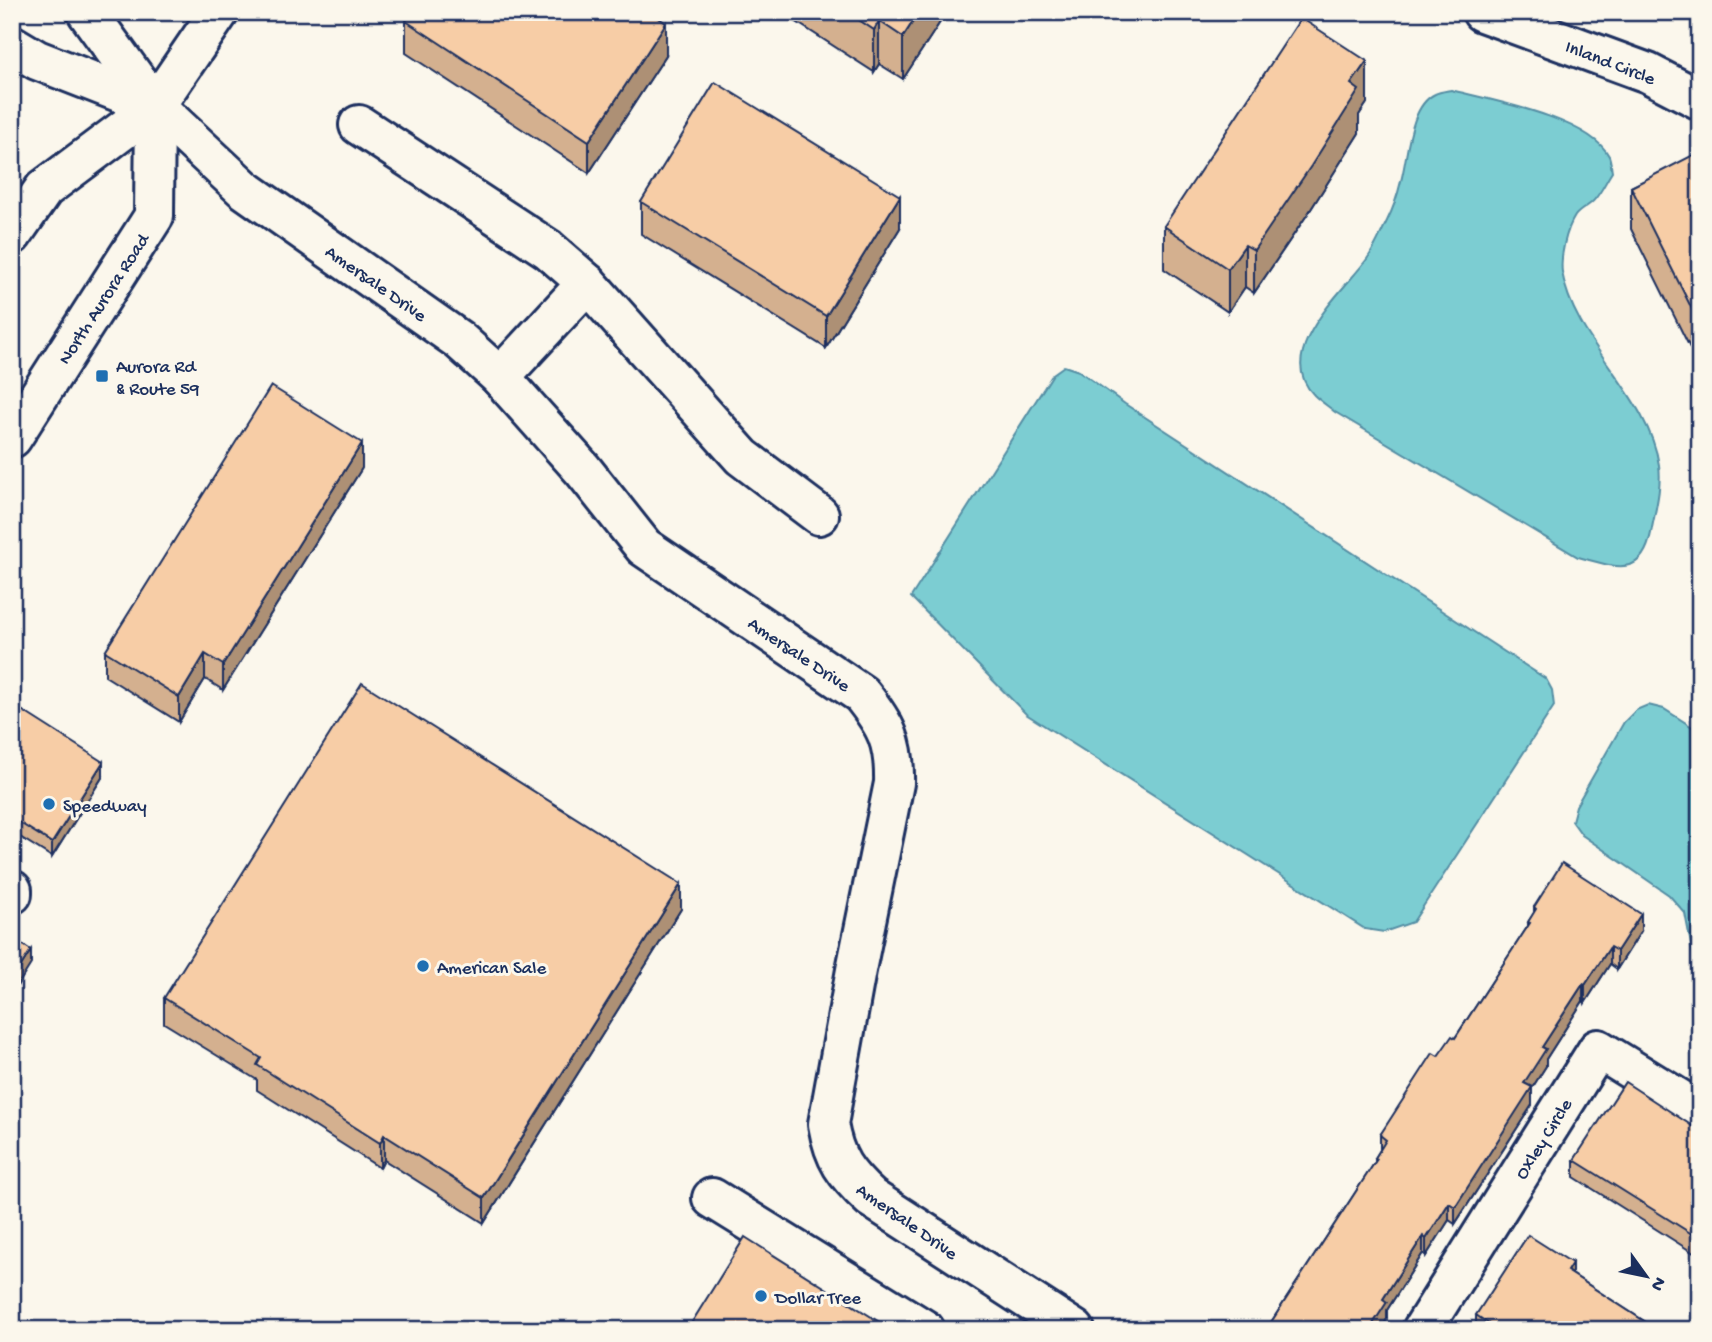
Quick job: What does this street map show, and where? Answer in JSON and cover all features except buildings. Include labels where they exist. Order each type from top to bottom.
[{"type":"street","points":[[87,12],[155,106]]},
{"type":"street","points":[[12,235],[44,189],[155,106],[219,12]]},
{"type":"street","name":"Inland Circle","points":[[1482,12],[1648,73],[1700,100]]},
{"type":"street","points":[[12,45],[37,60],[155,106]]},
{"type":"street","name":"Amersale Drive","points":[[155,106],[244,190],[459,340],[499,377],[583,470],[644,547],[861,694],[882,719],[895,756],[894,783],[828,1124],[832,1148],[850,1179],[871,1198],[1075,1330]]},
{"type":"street","name":"North Aurora Road","points":[[12,438],[155,216],[155,106]]},
{"type":"street","points":[[359,125],[548,249],[587,283],[742,457],[819,515]]},
{"type":"street","points":[[499,377],[587,283]]},
{"type":"street","name":"Oxley Circle","points":[[1422,1330],[1598,1049],[1700,1112]]},
{"type":"street","points":[[712,1198],[846,1305],[916,1324]]},
{"type":"water","points":[[1451,90],[1513,105],[1561,121],[1582,131],[1609,156],[1612,172],[1600,193],[1577,214],[1569,228],[1564,243],[1562,272],[1569,298],[1581,322],[1641,415],[1659,465],[1659,491],[1651,533],[1647,548],[1633,564],[1614,566],[1578,557],[1335,412],[1314,395],[1303,378],[1301,360],[1306,342],[1316,323],[1367,259],[1389,216],[1400,186],[1411,133],[1420,109],[1426,100],[1435,94]]},
{"type":"water","points":[[1064,366],[1079,371],[1125,404],[1546,679],[1552,690],[1554,706],[1413,922],[1384,932],[1365,929],[1026,714],[911,597],[1053,374]]},
{"type":"water","points":[[1648,705],[1664,709],[1700,732],[1700,979],[1697,976],[1685,913],[1669,895],[1582,835],[1572,821],[1576,806],[1624,722],[1636,710]]},
{"type":"place","name":"Aurora Rd & Route 59","points":[[102,376]]},
{"type":"place","name":"Speedway","points":[[49,804]]},
{"type":"place","name":"American Sale","points":[[423,966]]},
{"type":"place","name":"Dollar Tree","points":[[761,1296]]}]
